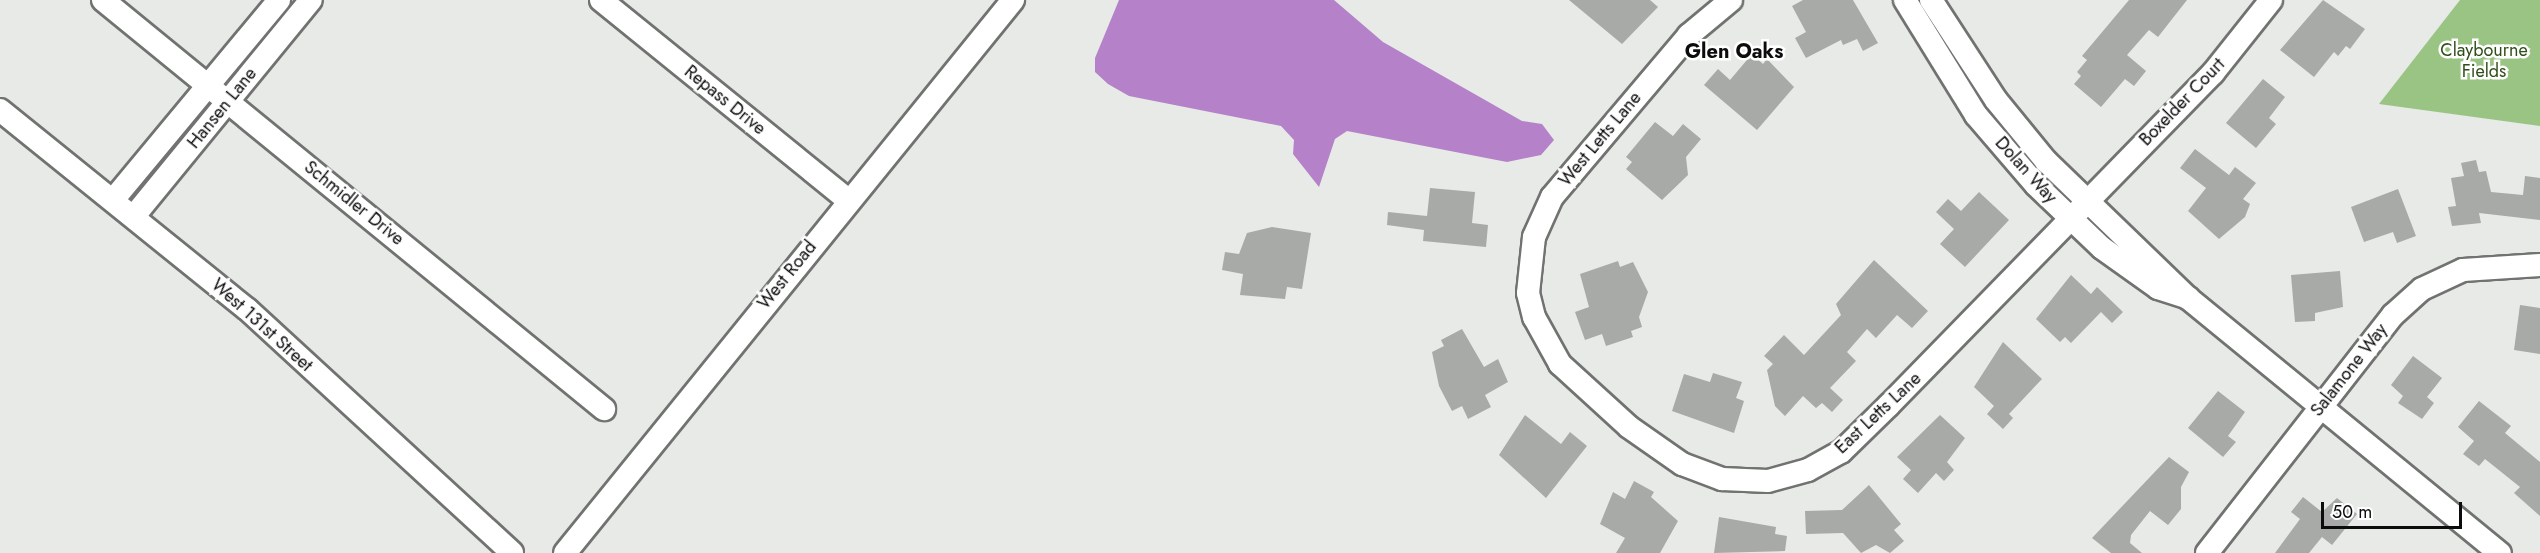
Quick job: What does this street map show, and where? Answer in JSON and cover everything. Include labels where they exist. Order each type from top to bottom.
[{"type":"street","name":"Schmidler Drive","points":[[103,0],[209,84],[604,409]]},
{"type":"street","name":"Hansen Lane","points":[[113,200],[279,0]]},
{"type":"street","name":"Hansen Lane","points":[[134,216],[311,0]]},
{"type":"street","name":"Repass Drive","points":[[601,0],[848,200]]},
{"type":"street","name":"West Road","points":[[565,553],[848,200],[1013,0]]},
{"type":"street","name":"West Letts Lane","points":[[1591,397],[1560,364],[1534,317],[1528,293],[1534,237],[1577,163],[1689,35],[1731,0]]},
{"type":"street","name":"Dolan Way","points":[[1905,0],[1976,115],[2071,218],[2102,248],[2158,288],[2188,298]]},
{"type":"street","name":"Dolan Way","points":[[1931,0],[1996,100],[2046,161],[2188,298],[2500,553]]},
{"type":"street","name":"Boxelder Court","points":[[2087,199],[2213,73],[2271,0]]},
{"type":"street","name":"West 131st Street","points":[[0,110],[247,309],[512,553]]},
{"type":"street","name":"East Letts Lane","points":[[1591,397],[1682,464],[1722,479],[1768,481],[1808,470],[1840,452],[1881,413],[2087,199]]},
{"type":"street","name":"Salamone Way","points":[[2207,553],[2393,315],[2422,290],[2463,270],[2540,265]]},
{"type":"green space","name":"Claybourne Fields","points":[[2460,0],[2540,0],[2540,126],[2379,104]]},
{"type":"shaded area","points":[[1119,0],[1334,0],[1383,42],[1522,121],[1542,124],[1554,140],[1541,155],[1507,162],[1347,131],[1335,139],[1319,187],[1293,154],[1294,140],[1281,126],[1129,96],[1108,84],[1095,72],[1095,58]]},
{"type":"building","points":[[1569,0],[1650,0],[1658,7],[1622,44]]},
{"type":"building","points":[[1803,0],[1853,0],[1878,43],[1863,51],[1857,39],[1843,45],[1841,40],[1806,58],[1795,38],[1806,32],[1792,6]]},
{"type":"building","points":[[2129,0],[2187,0],[2158,37],[2149,30],[2127,55],[2146,71],[2134,86],[2125,79],[2101,107],[2074,84],[2081,76],[2077,72],[2087,60],[2082,56]]},
{"type":"building","points":[[2323,0],[2365,29],[2350,49],[2346,46],[2338,56],[2334,52],[2314,77],[2280,50]]},
{"type":"building","points":[[1752,54],[1763,64],[1767,59],[1794,87],[1757,130],[1704,85],[1718,69],[1730,80]]},
{"type":"building","points":[[2263,79],[2285,97],[2269,118],[2276,124],[2256,148],[2226,123]]},
{"type":"building","points":[[1655,122],[1673,136],[1683,124],[1701,139],[1686,157],[1688,175],[1662,200],[1626,169],[1632,162],[1626,157]]},
{"type":"building","points":[[2195,149],[2229,175],[2235,167],[2256,183],[2243,199],[2250,204],[2245,217],[2219,239],[2188,211],[2206,188],[2180,168]]},
{"type":"building","points":[[2476,160],[2479,172],[2486,171],[2491,192],[2523,195],[2525,176],[2540,178],[2540,220],[2479,213],[2481,223],[2452,226],[2448,207],[2456,206],[2451,178],[2464,176],[2461,163]]},
{"type":"building","points":[[1430,188],[1475,192],[1472,223],[1488,225],[1486,247],[1423,241],[1424,230],[1387,225],[1388,212],[1427,216]]},
{"type":"building","points":[[2398,189],[2416,236],[2397,243],[2393,232],[2364,242],[2351,207]]},
{"type":"building","points":[[1979,192],[2009,220],[1965,267],[1940,244],[1954,229],[1936,212],[1948,199],[1961,211]]},
{"type":"building","points":[[1272,227],[1311,233],[1302,289],[1287,287],[1285,299],[1240,295],[1243,274],[1222,270],[1225,252],[1239,254],[1247,233]]},
{"type":"building","points":[[1874,260],[1928,311],[1912,328],[1897,315],[1876,338],[1867,329],[1847,352],[1856,361],[1830,388],[1843,400],[1832,412],[1822,403],[1816,408],[1803,396],[1785,416],[1775,406],[1767,370],[1773,364],[1764,356],[1784,335],[1804,355],[1841,315],[1836,304]]},
{"type":"building","points":[[1618,261],[1620,267],[1633,262],[1648,292],[1639,317],[1642,327],[1631,331],[1633,337],[1606,346],[1602,334],[1585,340],[1575,312],[1589,307],[1580,274]]},
{"type":"building","points":[[2340,271],[2343,307],[2315,313],[2315,321],[2295,322],[2291,275]]},
{"type":"building","points":[[2071,275],[2091,294],[2097,287],[2123,312],[2112,323],[2101,312],[2071,343],[2065,337],[2060,342],[2036,319]]},
{"type":"building","points":[[2520,305],[2540,308],[2540,354],[2514,350]]},
{"type":"building","points":[[1462,329],[1484,367],[1498,359],[1508,382],[1485,395],[1491,407],[1468,419],[1462,406],[1452,411],[1439,386],[1432,352],[1444,346],[1441,340]]},
{"type":"building","points":[[2003,342],[2042,379],[2009,414],[2013,418],[2003,429],[1987,414],[1994,406],[1974,387]]},
{"type":"building","points":[[2413,356],[2442,378],[2427,397],[2434,403],[2422,419],[2398,403],[2403,396],[2391,385]]},
{"type":"building","points":[[1713,373],[1742,382],[1736,398],[1744,401],[1734,433],[1672,411],[1684,374],[1710,382]]},
{"type":"building","points":[[2218,391],[2245,412],[2228,436],[2236,442],[2223,457],[2188,428]]},
{"type":"building","points":[[2479,401],[2511,426],[2505,433],[2540,462],[2540,516],[2514,493],[2520,487],[2485,459],[2479,466],[2463,454],[2474,441],[2458,427]]},
{"type":"building","points":[[1525,415],[1561,444],[1570,432],[1587,446],[1546,498],[1499,455]]},
{"type":"building","points":[[1940,415],[1965,438],[1947,462],[1954,470],[1944,481],[1936,473],[1918,493],[1903,479],[1911,470],[1897,457]]},
{"type":"building","points":[[2169,457],[2189,472],[2181,487],[2181,509],[2168,525],[2150,511],[2131,535],[2130,543],[2142,553],[2111,553],[2092,538]]},
{"type":"building","points":[[1634,481],[1654,492],[1651,497],[1678,521],[1660,553],[1616,553],[1625,538],[1600,524],[1613,492],[1625,499]]},
{"type":"building","points":[[1869,485],[1901,524],[1894,530],[1904,541],[1890,553],[1876,545],[1861,553],[1843,533],[1806,534],[1805,511],[1842,510]]},
{"type":"building","points":[[2303,497],[2322,512],[2337,498],[2357,514],[2332,545],[2322,537],[2309,553],[2275,553],[2300,519],[2291,512]]},
{"type":"building","points":[[1719,517],[1776,527],[1775,534],[1787,536],[1785,551],[1714,553]]},
{"type":"district","name":"Glen Oaks","points":[[1734,51]]}]
